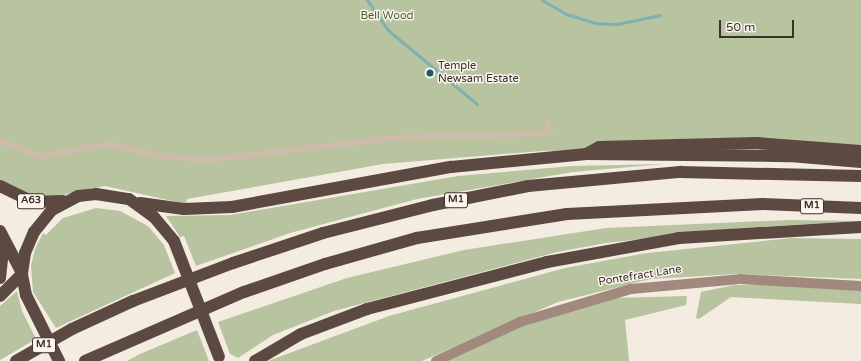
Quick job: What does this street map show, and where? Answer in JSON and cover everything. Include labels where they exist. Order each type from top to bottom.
[{"type":"highway","points":[[586,154],[599,147],[741,143],[861,151]]},
{"type":"highway","points":[[0,296],[22,274],[25,253],[34,232],[52,210],[66,201],[96,194],[115,195],[140,203],[184,209],[232,207],[451,167],[586,154],[723,154],[861,162]]},
{"type":"highway","name":"M1","points":[[16,361],[126,304],[233,263],[323,233],[433,204],[528,186],[664,173],[861,176]]},
{"type":"highway","name":"A63","points":[[0,186],[33,202],[66,201]]},
{"type":"highway","points":[[140,203],[174,241],[220,359]]},
{"type":"highway","name":"M1","points":[[85,361],[244,292],[325,264],[417,238],[566,214],[763,204],[861,208]]},
{"type":"highway","name":"M1","points":[[255,361],[301,334],[367,309],[548,262],[680,238],[861,227]]},
{"type":"highway","points":[[2,234],[22,274],[26,296],[59,361]]},
{"type":"highway","points":[[0,278],[4,263],[2,234]]},
{"type":"street","name":"Pontefract Lane","points":[[436,361],[527,320],[631,289],[740,279],[861,286]]},
{"type":"lane","points":[[0,141],[40,156],[111,144],[154,155],[207,160],[395,138],[551,133],[548,121]]},
{"type":"green space","name":"Temple Newsam Estate","points":[[0,0],[861,0],[861,154],[742,147],[542,151],[383,164],[187,199],[186,204],[105,186],[58,196],[30,196],[0,182]]},
{"type":"green space","points":[[664,164],[573,172],[417,199],[290,233],[196,266],[184,236],[180,237],[166,216],[230,215],[458,176],[572,166]]},
{"type":"green space","points":[[96,208],[120,211],[148,226],[164,245],[175,273],[56,328],[33,292],[31,266],[35,249],[43,233],[46,235],[63,218]]},
{"type":"green space","points":[[789,220],[861,221],[741,228],[606,243],[557,252],[334,311],[273,335],[238,358],[230,354],[218,322],[347,278],[464,250],[606,228]]},
{"type":"green space","points":[[792,238],[861,239],[861,279],[737,274],[651,279],[558,302],[422,361],[268,361],[389,316],[565,268],[647,253]]},
{"type":"green space","points":[[734,285],[779,285],[861,290],[861,304],[731,297],[699,319],[696,318],[701,292]]},
{"type":"green space","points":[[17,291],[22,311],[36,339],[0,360],[0,306]]},
{"type":"green space","points":[[687,296],[686,305],[625,320],[629,361],[446,361],[522,326],[614,298]]},
{"type":"green space","points":[[197,330],[209,361],[127,361],[140,354]]},
{"type":"waterway","points":[[367,0],[389,31],[477,104]]},
{"type":"waterway","points":[[542,0],[566,14],[595,23],[617,24],[660,15]]},
{"type":"place","name":"Temple Newsam Estate","points":[[430,73]]},
{"type":"park label","name":"Bell Wood","points":[[387,16]]}]
